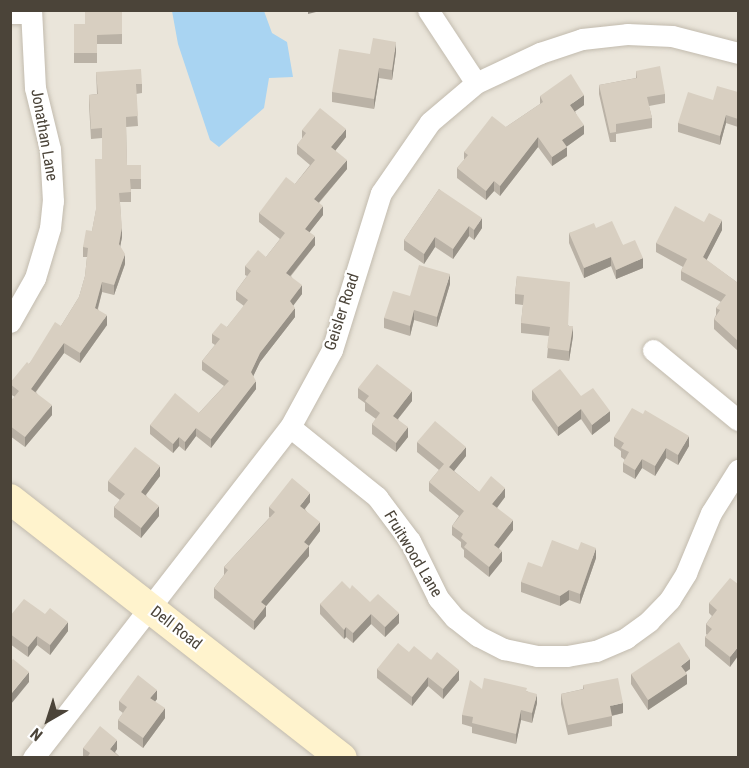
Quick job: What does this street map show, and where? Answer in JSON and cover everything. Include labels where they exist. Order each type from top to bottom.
[{"type":"street","points":[[428,10],[476,83]]},
{"type":"street","name":"Jonathan Lane","points":[[10,322],[38,269],[51,228],[53,201],[50,149],[35,88],[24,12]]},
{"type":"street","name":"Geisler Road","points":[[33,758],[148,606],[290,427],[332,350],[381,192],[429,122],[476,83],[540,53],[582,39],[627,34],[672,36],[738,53]]},
{"type":"street","points":[[653,350],[738,420]]},
{"type":"street","name":"Fruitwood Lane","points":[[290,427],[377,497],[410,541],[438,598],[455,618],[478,636],[504,649],[537,656],[567,656],[596,651],[626,639],[649,621],[670,599],[686,573],[711,513],[738,470]]},
{"type":"street","name":"Dell Road","points":[[10,499],[342,758]]},
{"type":"shaded area","points":[[11,11],[738,11],[738,757],[11,757]]},
{"type":"water","points":[[172,11],[264,11],[272,33],[287,42],[293,77],[269,78],[264,108],[219,147],[210,140],[178,44]]},
{"type":"building","points":[[85,10],[122,10],[122,34],[97,35],[97,53],[74,53],[74,24],[85,24]]},
{"type":"building","points":[[373,38],[396,42],[392,70],[379,68],[374,99],[332,92],[339,49],[370,54]]},
{"type":"building","points":[[660,66],[665,94],[647,97],[652,118],[616,124],[616,132],[610,133],[599,85],[637,78],[636,71]]},
{"type":"building","points":[[141,69],[142,84],[136,84],[138,116],[126,117],[127,165],[141,165],[141,179],[130,179],[131,192],[119,193],[122,227],[119,244],[125,254],[114,285],[102,282],[95,308],[107,315],[80,353],[64,343],[31,389],[52,405],[25,437],[10,426],[10,402],[19,391],[10,383],[27,362],[29,364],[55,322],[61,326],[79,297],[85,276],[88,248],[83,247],[86,230],[92,231],[96,209],[95,159],[102,159],[102,128],[91,129],[89,95],[98,94],[96,72]]},
{"type":"building","points":[[571,74],[584,95],[570,105],[584,125],[562,140],[567,147],[552,157],[538,137],[500,186],[494,181],[486,191],[457,168],[468,155],[464,152],[492,116],[506,127],[543,102],[540,96]]},
{"type":"building","points":[[717,86],[738,92],[738,119],[726,115],[720,136],[678,123],[688,92],[713,100]]},
{"type":"building","points":[[320,108],[346,129],[331,147],[347,160],[314,199],[323,206],[305,229],[315,236],[286,273],[302,285],[290,301],[295,308],[260,353],[251,372],[256,381],[211,439],[196,428],[185,442],[179,437],[173,444],[150,425],[175,393],[199,413],[229,381],[202,361],[220,339],[212,334],[221,323],[227,327],[248,300],[236,291],[251,271],[245,266],[258,250],[266,257],[285,233],[259,213],[286,177],[295,184],[315,160],[297,145],[306,133],[302,130]]},
{"type":"building","points":[[439,189],[482,218],[474,230],[469,226],[453,249],[435,237],[424,254],[404,240]]},
{"type":"building","points":[[675,206],[704,222],[709,213],[722,220],[703,257],[738,283],[738,341],[714,319],[720,310],[716,308],[726,295],[681,271],[687,259],[656,243]]},
{"type":"building","points":[[612,221],[623,245],[635,240],[643,258],[616,270],[611,257],[584,268],[569,233],[594,223],[596,228]]},
{"type":"building","points":[[419,265],[450,274],[437,317],[414,310],[410,326],[384,318],[393,291],[410,296]]},
{"type":"building","points":[[517,276],[570,282],[568,326],[573,326],[569,351],[547,348],[550,327],[521,323],[524,295],[515,294]]},
{"type":"building","points":[[377,364],[412,391],[393,416],[408,427],[396,443],[372,424],[380,413],[365,401],[369,396],[358,388]]},
{"type":"building","points":[[560,369],[581,396],[593,388],[610,411],[592,425],[581,409],[558,427],[532,390]]},
{"type":"building","points":[[632,408],[643,414],[645,410],[689,436],[678,455],[666,448],[655,466],[642,459],[635,470],[623,463],[629,452],[621,448],[624,443],[614,437]]},
{"type":"building","points":[[435,421],[466,447],[449,467],[479,492],[491,476],[505,488],[492,504],[513,520],[494,545],[502,551],[489,567],[464,547],[467,543],[461,538],[463,534],[452,526],[464,511],[429,482],[444,464],[417,442]]},
{"type":"building","points":[[135,447],[160,466],[141,492],[159,506],[141,528],[114,507],[125,494],[108,481]]},
{"type":"building","points":[[292,478],[310,493],[300,506],[320,522],[304,542],[309,546],[261,602],[266,606],[254,621],[214,588],[228,570],[224,567],[275,512],[269,507]]},
{"type":"building","points":[[552,540],[578,550],[581,542],[596,548],[580,594],[569,590],[560,596],[521,582],[528,562],[542,567]]},
{"type":"building","points":[[730,578],[738,584],[738,647],[730,657],[705,637],[712,629],[706,624],[717,610],[709,603]]},
{"type":"building","points":[[342,581],[350,589],[352,585],[370,602],[378,594],[399,613],[385,627],[371,614],[353,633],[346,627],[344,630],[320,604]]},
{"type":"building","points":[[24,599],[45,614],[50,608],[68,622],[50,645],[37,636],[28,647],[10,634],[10,616]]},
{"type":"building","points":[[679,642],[690,659],[681,666],[687,674],[648,700],[631,674]]},
{"type":"building","points":[[398,643],[409,652],[414,646],[431,660],[437,652],[459,670],[443,689],[428,677],[412,697],[377,669]]},
{"type":"building","points":[[13,659],[29,672],[11,694],[10,662]]},
{"type":"building","points":[[138,675],[157,690],[150,698],[165,708],[143,738],[118,720],[127,707],[119,701]]},
{"type":"building","points":[[484,678],[527,688],[526,691],[537,694],[532,713],[521,710],[516,734],[472,723],[473,717],[462,715],[470,680],[482,689]]},
{"type":"building","points":[[618,678],[623,703],[610,706],[612,716],[568,725],[561,694],[584,689],[583,685]]},
{"type":"building","points":[[100,726],[117,740],[110,749],[121,758],[87,758],[90,753],[83,748]]}]
